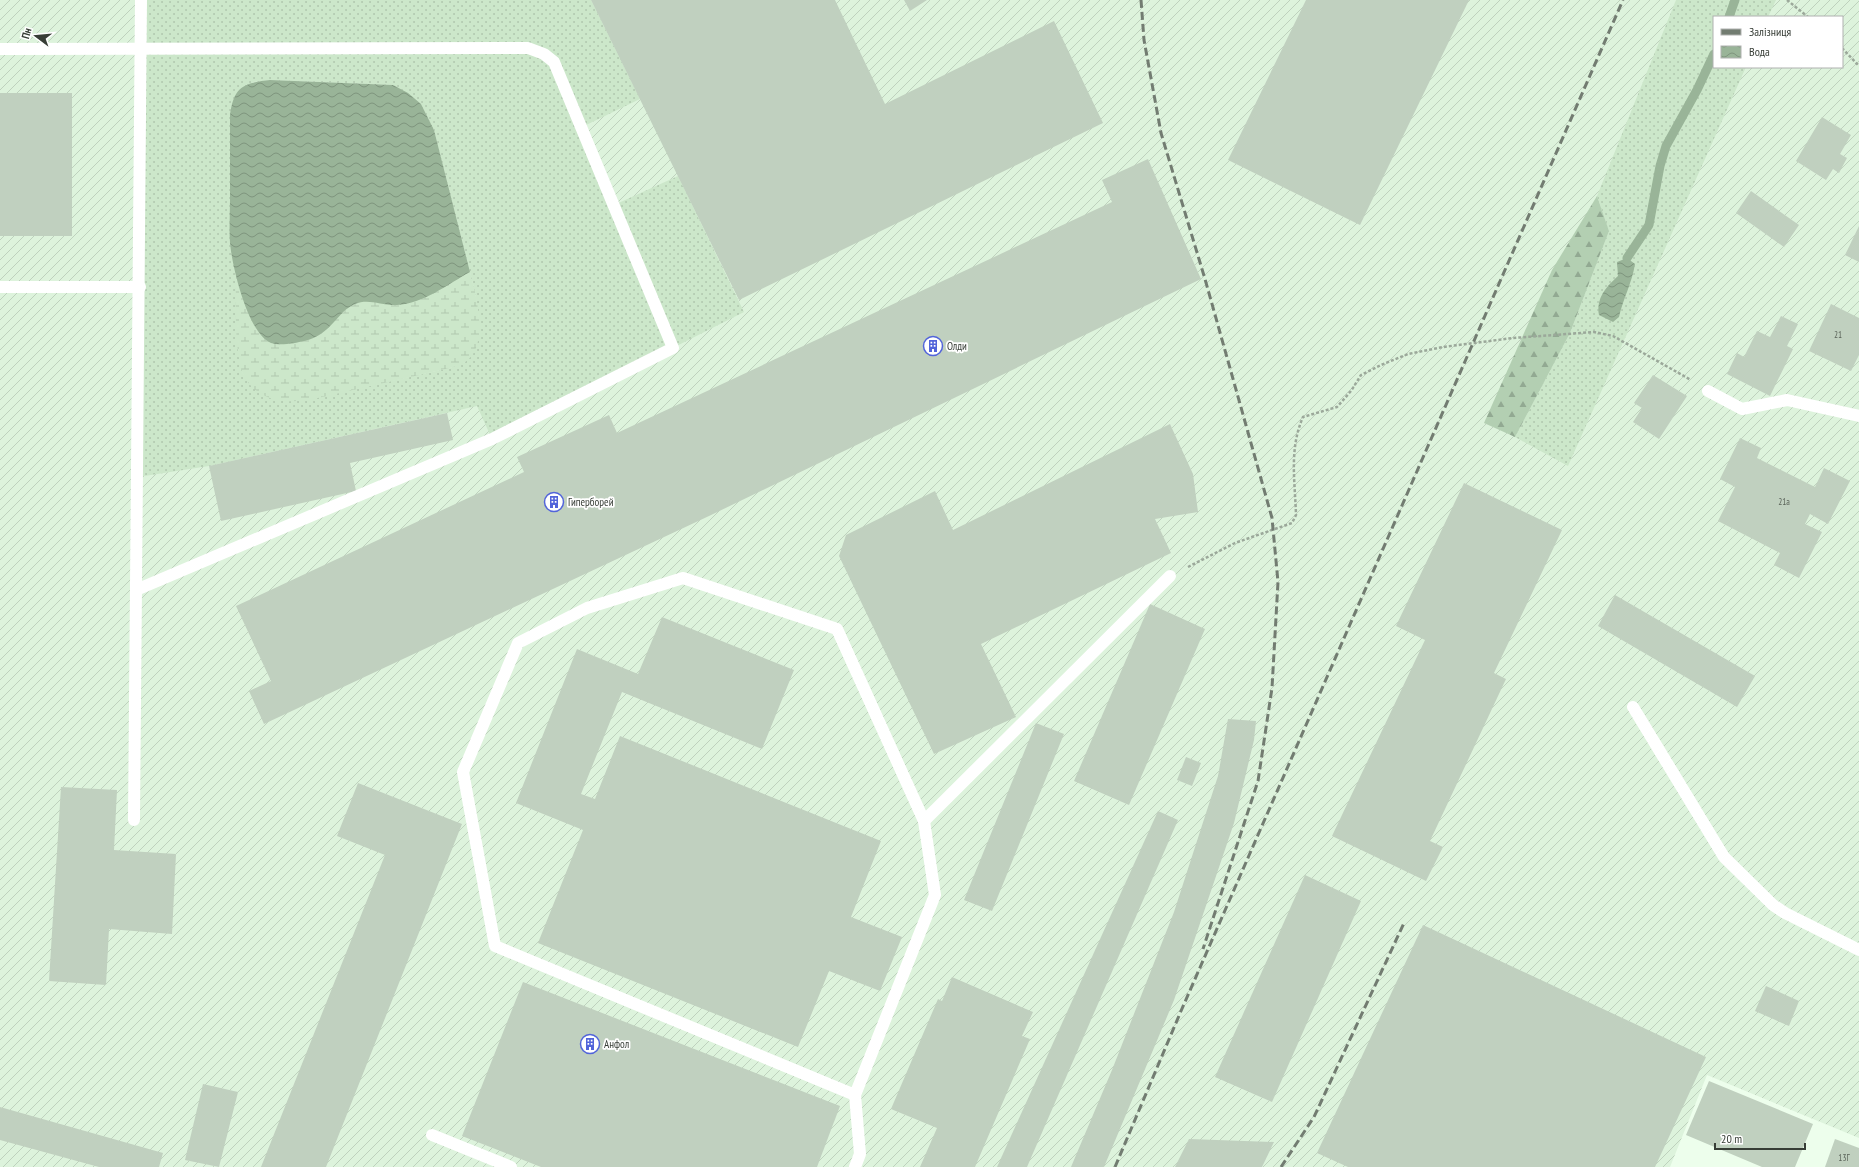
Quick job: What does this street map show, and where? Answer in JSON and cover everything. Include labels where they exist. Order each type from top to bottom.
[{"type":"lane","points":[[134,820],[140,287],[141,0]]},
{"type":"lane","points":[[0,49],[528,48],[544,54],[554,62],[673,348],[492,439],[136,590]]},
{"type":"lane","points":[[0,287],[140,287]]},
{"type":"lane","points":[[1708,391],[1742,409],[1787,400],[1859,416]]},
{"type":"lane","points":[[924,821],[1170,576]]},
{"type":"lane","points":[[855,1095],[495,946],[463,772],[518,643],[587,608],[682,578],[837,629],[924,821],[934,895],[855,1095],[860,1154],[855,1167]]},
{"type":"lane","points":[[1633,707],[1724,857],[1773,905],[1785,913],[1859,950]]},
{"type":"lane","points":[[432,1135],[511,1167]]},
{"type":"path","points":[[1787,0],[1807,16]]},
{"type":"path","points":[[1843,49],[1859,66]]},
{"type":"path","points":[[1170,576],[1235,543],[1292,523],[1296,515],[1294,450],[1299,427],[1303,417],[1337,407],[1351,392],[1361,375],[1408,354],[1483,341],[1594,332],[1613,336],[1708,391]]},
{"type":"shaded area","points":[[0,0],[1859,0],[1859,1138],[1707,1075],[1670,1167],[0,1167]]},
{"type":"green space","points":[[141,0],[591,0],[640,99],[582,127],[614,205],[678,176],[744,312],[492,439],[477,406],[209,466],[138,477]],"holes":[[[270,80],[393,85],[421,104],[434,130],[475,292],[479,321],[465,362],[450,368],[309,399],[284,401],[243,374],[239,350],[237,322],[236,274],[230,243],[230,115],[253,82]]]},
{"type":"green space","points":[[1676,0],[1776,0],[1768,16],[1713,16],[1713,68],[1746,68],[1568,466],[1515,437],[1570,333],[1609,231],[1597,196]]},
{"type":"green space","points":[[1597,196],[1609,231],[1570,333],[1515,437],[1484,423],[1552,270]]},
{"type":"green space","points":[[259,252],[442,255],[470,272],[478,306],[479,320],[479,333],[473,354],[465,362],[450,368],[314,399],[284,401],[271,399],[260,393],[246,380],[240,364],[238,352],[236,325],[236,274]]},
{"type":"water","points":[[270,80],[393,85],[408,93],[421,104],[434,130],[470,272],[435,293],[407,304],[391,305],[360,302],[355,304],[343,312],[321,334],[304,341],[288,344],[275,344],[263,337],[255,327],[248,313],[231,254],[230,115],[234,98],[241,88],[253,83]]},
{"type":"water","points":[[1627,258],[1635,264],[1634,271],[1619,317],[1613,322],[1599,315],[1599,303],[1603,293],[1618,276],[1617,262]]},
{"type":"building","points":[[591,0],[835,0],[885,104],[1054,21],[1103,123],[739,300]]},
{"type":"building","points":[[904,0],[927,0],[910,11]]},
{"type":"building","points":[[1306,0],[1469,0],[1360,225],[1228,160]]},
{"type":"building","points":[[0,93],[72,93],[72,236],[0,236]]},
{"type":"building","points":[[1822,117],[1851,135],[1840,154],[1847,158],[1839,173],[1833,169],[1826,180],[1796,161]]},
{"type":"building","points":[[1148,159],[1201,279],[709,516],[264,724],[249,691],[271,681],[236,606],[524,472],[517,457],[609,415],[617,433],[1112,202],[1102,180]]},
{"type":"building","points":[[1751,191],[1799,225],[1784,247],[1736,213]]},
{"type":"building","points":[[1859,226],[1859,262],[1845,255]]},
{"type":"building","points":[[1831,304],[1859,318],[1859,355],[1851,371],[1809,351]]},
{"type":"building","points":[[1781,316],[1798,324],[1787,346],[1793,349],[1770,396],[1727,374],[1737,353],[1744,357],[1757,331],[1770,337]]},
{"type":"building","points":[[1653,375],[1687,396],[1659,439],[1633,422],[1642,408],[1634,403]]},
{"type":"building","points":[[447,413],[453,440],[350,463],[356,491],[221,521],[209,466]]},
{"type":"building","points":[[1170,424],[1193,474],[1198,512],[1155,519],[1171,553],[981,644],[1016,717],[934,754],[839,556],[846,535],[935,491],[953,530]]},
{"type":"building","points":[[1740,438],[1761,448],[1757,458],[1815,487],[1824,468],[1850,481],[1828,524],[1810,514],[1805,524],[1822,532],[1799,578],[1774,565],[1780,553],[1718,521],[1735,487],[1720,479]]},
{"type":"building","points":[[1464,483],[1562,530],[1494,673],[1506,679],[1430,841],[1443,847],[1426,881],[1332,836],[1425,640],[1396,626]]},
{"type":"building","points":[[1615,595],[1755,676],[1737,707],[1598,626]]},
{"type":"building","points":[[1150,604],[1205,629],[1129,805],[1074,781]]},
{"type":"building","points":[[662,617],[794,670],[762,749],[622,692],[581,794],[595,799],[620,736],[881,841],[851,917],[902,937],[880,991],[829,971],[798,1047],[538,943],[583,830],[516,803],[577,649],[638,674]]},
{"type":"building","points":[[1228,719],[1256,721],[1254,740],[1234,823],[1174,1000],[1104,1167],[1071,1167],[1112,1070],[1174,912],[1218,776]]},
{"type":"building","points":[[1036,723],[1064,734],[992,911],[964,900]]},
{"type":"building","points":[[1186,757],[1201,763],[1192,786],[1177,780]]},
{"type":"building","points":[[358,783],[462,824],[326,1167],[261,1167],[385,855],[337,836]]},
{"type":"building","points":[[61,787],[117,790],[114,850],[176,854],[172,934],[109,929],[106,985],[49,981]]},
{"type":"building","points":[[1158,811],[1178,820],[1027,1167],[997,1167]]},
{"type":"building","points":[[1305,875],[1361,901],[1272,1102],[1215,1077]]},
{"type":"building","points":[[1423,925],[1706,1057],[1655,1167],[1348,1167],[1317,1153]]},
{"type":"building","points":[[952,977],[1033,1012],[1022,1036],[1030,1039],[975,1167],[920,1167],[937,1128],[891,1109],[938,999],[942,1001]]},
{"type":"building","name":"Анфол","points":[[523,982],[840,1106],[817,1167],[541,1167],[462,1136]]},
{"type":"building","points":[[1766,986],[1799,1001],[1789,1026],[1755,1011]]},
{"type":"building","points":[[1709,1081],[1813,1124],[1795,1167],[1762,1167],[1686,1135]]},
{"type":"building","points":[[203,1084],[238,1092],[219,1167],[185,1160]]},
{"type":"building","points":[[0,1107],[163,1153],[159,1167],[99,1167],[0,1140]]},
{"type":"building","points":[[1189,1139],[1274,1142],[1262,1167],[1175,1167]]},
{"type":"building","points":[[1835,1139],[1859,1148],[1859,1167],[1825,1167]]},
{"type":"waterway","points":[[1729,16],[1735,0]]},
{"type":"waterway","points":[[1627,258],[1649,225],[1660,166],[1666,146],[1697,90],[1713,56]]},
{"type":"railway","points":[[1141,0],[1144,40],[1161,133],[1205,279],[1272,518],[1278,582],[1272,688],[1258,781],[1203,949]]},
{"type":"railway","points":[[1115,1167],[1181,1011],[1623,0]]},
{"type":"railway","points":[[1281,1167],[1314,1117],[1404,923]]},
{"type":"place","name":"Олди","points":[[933,346]]},
{"type":"place","name":"Гиперборей","points":[[554,502]]},
{"type":"place","name":"Анфол","points":[[590,1044]]}]
